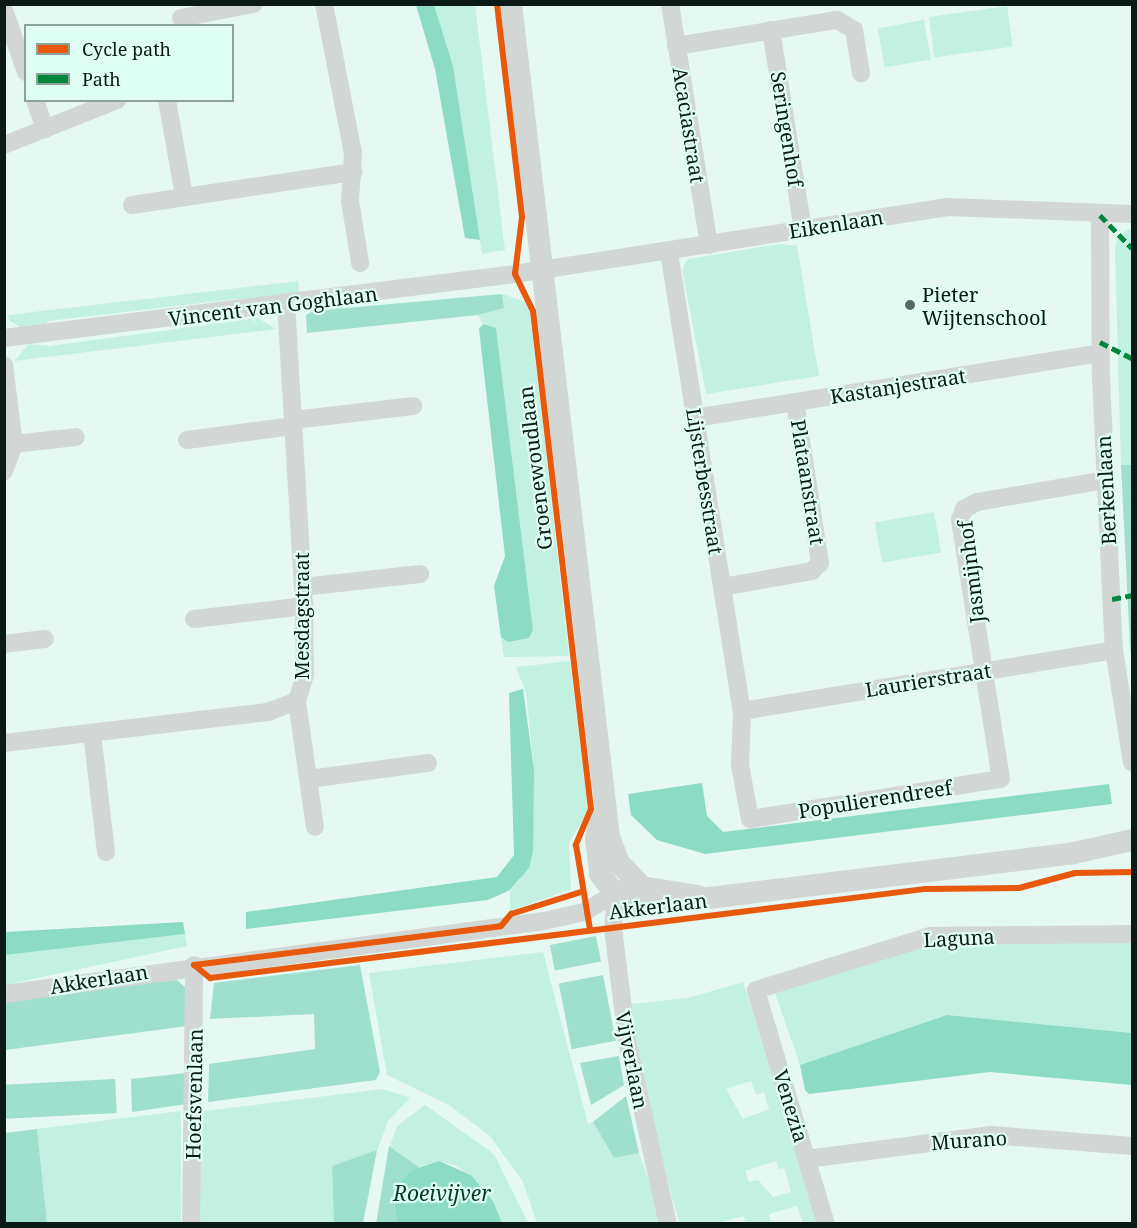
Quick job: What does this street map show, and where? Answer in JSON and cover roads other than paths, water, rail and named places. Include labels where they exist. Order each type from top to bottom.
[{"type":"street","points":[[181,16],[254,4]]},
{"type":"street","points":[[324,4],[354,172],[350,201],[360,263]]},
{"type":"street","name":"Groenewoudlaan","points":[[511,4],[604,807],[615,852],[634,880]]},
{"type":"street","name":"Acaciastraat","points":[[670,4],[709,245]]},
{"type":"street","points":[[4,10],[24,66]]},
{"type":"street","points":[[676,46],[771,30],[847,22],[854,30],[861,73]]},
{"type":"street","name":"Seringenhof","points":[[771,30],[803,229]]},
{"type":"street","points":[[36,102],[45,129]]},
{"type":"street","points":[[4,145],[112,102]]},
{"type":"street","points":[[167,102],[184,196]]},
{"type":"street","points":[[132,205],[184,196],[208,197],[354,172]]},
{"type":"street","name":"Eikenlaan","points":[[542,270],[968,206],[1100,215],[1132,214]]},
{"type":"street","name":"Berkenlaan","points":[[1100,215],[1100,353],[1114,650],[1132,763]]},
{"type":"street","name":"Lijsterbesstraat","points":[[669,252],[742,711]]},
{"type":"street","name":"Vincent van Goghlaan","points":[[4,338],[286,305],[542,270]]},
{"type":"street","name":"Mesdagstraat","points":[[4,743],[268,712],[297,700],[305,674],[304,606],[286,305]]},
{"type":"street","name":"Kastanjestraat","points":[[695,418],[1100,353]]},
{"type":"street","points":[[4,365],[14,444],[4,471]]},
{"type":"street","name":"Plataanstraat","points":[[722,587],[812,572],[820,563],[795,402]]},
{"type":"street","points":[[187,440],[412,406]]},
{"type":"street","points":[[14,444],[76,437]]},
{"type":"street","name":"Jasmijnhof","points":[[985,671],[960,520],[964,509],[977,502],[1106,480]]},
{"type":"street","points":[[303,587],[420,574]]},
{"type":"street","points":[[194,619],[304,606]]},
{"type":"street","points":[[4,644],[45,639]]},
{"type":"street","name":"Laurierstraat","points":[[742,711],[1114,650]]},
{"type":"street","name":"Populierendreef","points":[[742,711],[740,765],[750,819],[989,781],[1001,779],[985,671]]},
{"type":"street","points":[[297,700],[315,827]]},
{"type":"street","points":[[92,733],[106,852]]},
{"type":"street","points":[[309,779],[428,763]]},
{"type":"street","name":"Groenewoudlaan","points":[[604,807],[597,854],[600,874],[616,895]]},
{"type":"street","name":"Akkerlaan","points":[[616,895],[644,906],[698,896],[1074,853],[1132,840]]},
{"type":"street","name":"Akkerlaan","points":[[1074,853],[1101,859],[1132,855]]},
{"type":"street","name":"Akkerlaan","points":[[4,994],[194,965],[544,921],[584,912],[616,895],[634,880],[652,890],[698,896]]},
{"type":"street","name":"Vijverlaan","points":[[616,895],[613,928],[627,1041],[668,1224]]},
{"type":"street","name":"Laguna","points":[[756,990],[930,936],[1132,934]]},
{"type":"street","name":"Hoefsvenlaan","points":[[191,1224],[194,965]]},
{"type":"street","name":"Venezia","points":[[756,990],[826,1224]]},
{"type":"street","name":"Murano","points":[[807,1159],[991,1135],[1132,1146]]},
{"type":"water","points":[[416,5],[434,5],[453,66],[480,240],[465,238],[435,69]]},
{"type":"water","points":[[483,324],[496,328],[533,630],[529,638],[508,642],[501,637],[494,586],[505,556],[479,329]]},
{"type":"water","points":[[523,689],[534,770],[533,851],[529,868],[510,890],[488,900],[246,929],[246,912],[497,877],[514,855],[509,693]]},
{"type":"water","points":[[702,783],[707,816],[723,832],[1109,784],[1112,804],[705,854],[657,840],[631,815],[628,794]]},
{"type":"water","points":[[183,922],[185,934],[5,955],[5,932]]},
{"type":"water","points":[[947,1015],[1132,1033],[1132,1085],[990,1072],[809,1094],[805,1090],[800,1065]]},
{"type":"water","name":"Roeivijver","points":[[439,1161],[471,1175],[493,1201],[502,1223],[397,1223],[394,1199],[400,1183],[412,1170]]},
{"type":"place","name":"Pieter Wijtenschool","points":[[910,305]]}]
